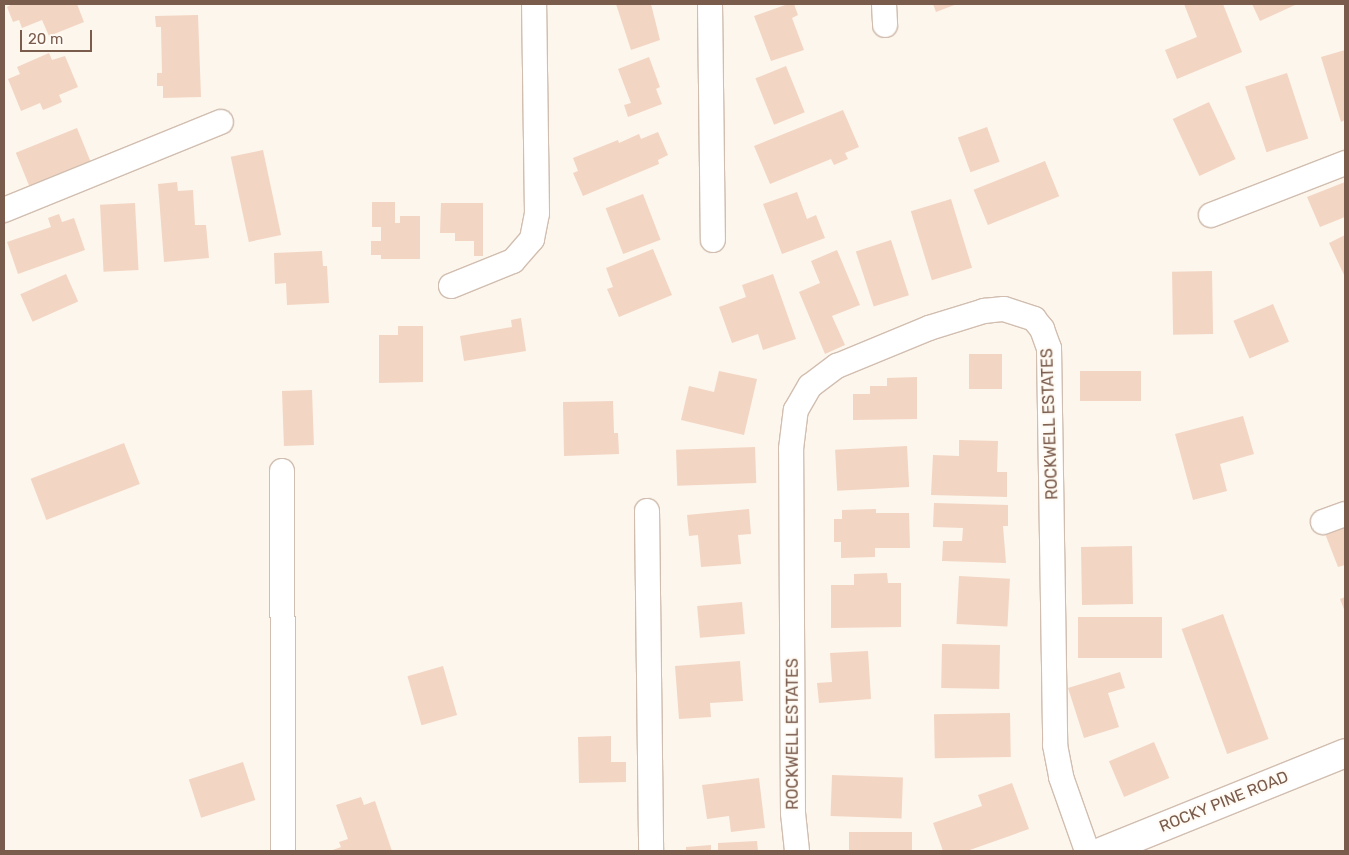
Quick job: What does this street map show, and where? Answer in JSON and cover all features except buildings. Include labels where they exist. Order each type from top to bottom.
[{"type":"street","points":[[451,286],[513,261],[522,254],[534,232],[537,213],[534,4]]},
{"type":"street","points":[[710,4],[713,240]]},
{"type":"street","points":[[4,210],[221,122]]},
{"type":"street","points":[[1211,215],[1345,163]]},
{"type":"street","name":"ROCKWELL ESTATES","points":[[796,851],[793,813],[791,469],[791,431],[796,410],[810,386],[837,366],[928,328],[984,311],[1004,309],[1034,319],[1042,329],[1049,348],[1055,745],[1061,777],[1087,851]]},
{"type":"street","points":[[282,471],[284,851]]},
{"type":"street","points":[[647,511],[651,851]]},
{"type":"street","points":[[1323,522],[1345,514]]},
{"type":"street","name":"ROCKY PINE ROAD","points":[[1103,851],[1345,753]]}]
